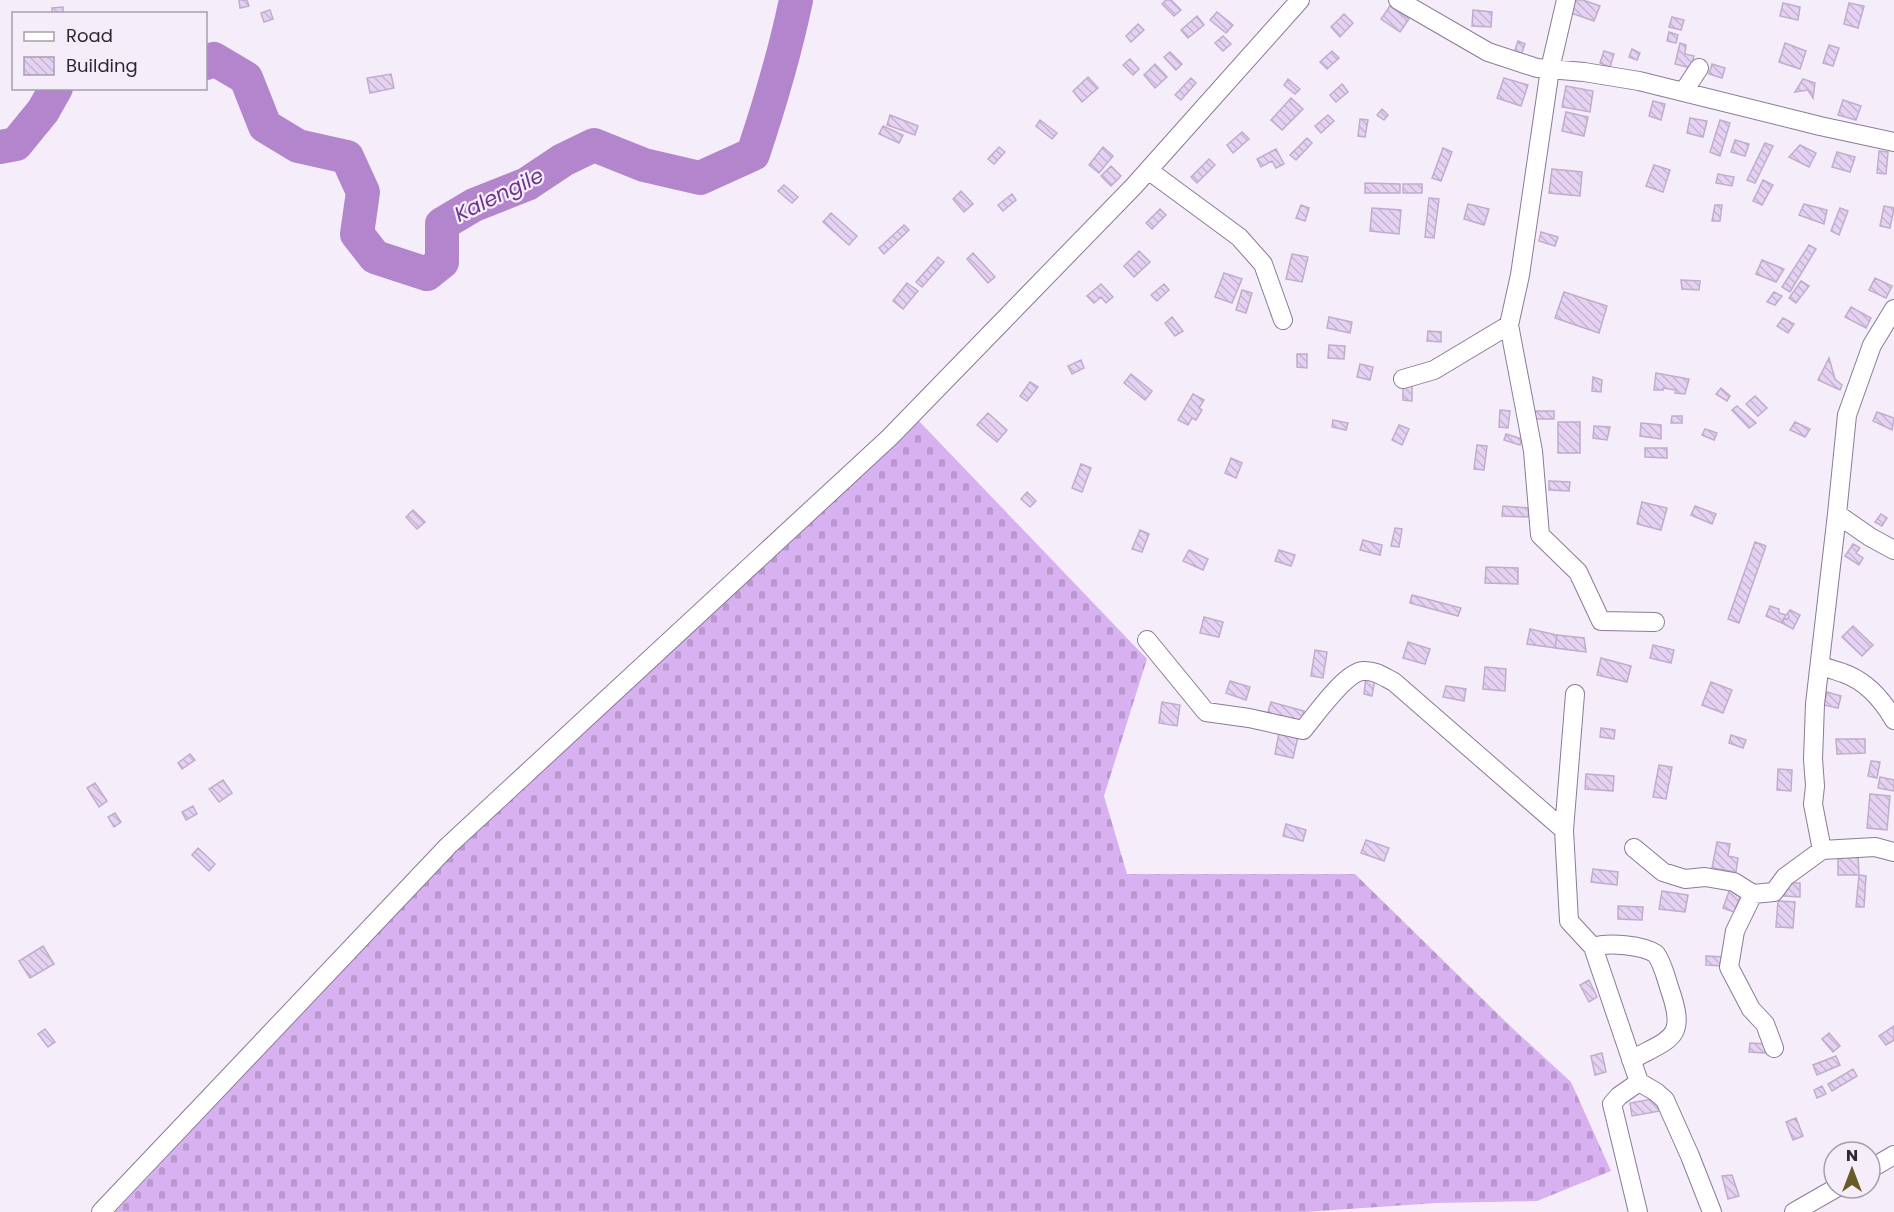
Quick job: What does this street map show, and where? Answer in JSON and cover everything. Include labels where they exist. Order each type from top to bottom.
[{"type":"street","points":[[101,1212],[448,846],[890,436],[1148,170],[1300,0]]},
{"type":"street","points":[[1398,0],[1488,52],[1537,69],[1584,72],[1639,81],[1894,142]]},
{"type":"street","points":[[1566,0],[1550,69],[1520,275],[1509,325],[1533,451],[1540,535],[1578,572],[1601,621],[1655,622]]},
{"type":"street","points":[[1684,91],[1699,68]]},
{"type":"street","points":[[1148,170],[1239,237],[1263,264],[1283,320]]},
{"type":"street","points":[[1822,850],[1813,804],[1815,704],[1847,415],[1872,345],[1894,309]]},
{"type":"street","points":[[1402,379],[1434,369],[1509,325]]},
{"type":"street","points":[[1837,514],[1870,537],[1894,550]]},
{"type":"street","points":[[1147,640],[1206,712],[1250,718],[1303,730],[1349,676],[1362,671],[1377,673],[1394,682],[1564,830]]},
{"type":"street","points":[[1821,665],[1829,670],[1844,673],[1868,687],[1885,704],[1894,720]]},
{"type":"street","points":[[1575,694],[1564,830],[1569,921],[1593,946],[1639,1082],[1665,1100],[1712,1212]]},
{"type":"street","points":[[1634,848],[1663,872],[1686,879],[1705,877],[1734,882],[1753,894],[1774,892],[1785,877],[1822,850],[1875,847],[1894,852]]},
{"type":"street","points":[[1753,894],[1735,932],[1729,967],[1751,1009],[1764,1024],[1774,1048]]},
{"type":"street","points":[[1593,946],[1602,944],[1628,946],[1650,950],[1656,954],[1677,1009],[1677,1024],[1671,1037],[1631,1060]]},
{"type":"street","points":[[1638,1212],[1612,1104],[1639,1082]]},
{"type":"street","points":[[1794,1212],[1822,1196]]},
{"type":"green space","points":[[917,419],[1147,659],[1104,796],[1127,874],[1355,874],[1509,1025],[1571,1082],[1611,1171],[1537,1201],[1436,1203],[1305,1212],[115,1212],[456,851]]},
{"type":"building","points":[[239,0],[247,0],[249,6],[240,8]]},
{"type":"building","points":[[1166,0],[1171,0],[1181,10],[1174,16],[1162,4]]},
{"type":"building","points":[[1575,0],[1583,0],[1600,6],[1594,21],[1571,13]]},
{"type":"building","points":[[1783,3],[1800,7],[1798,20],[1780,16]]},
{"type":"building","points":[[1849,3],[1864,6],[1858,28],[1844,24]]},
{"type":"building","points":[[1390,6],[1409,19],[1400,32],[1381,19]]},
{"type":"building","points":[[63,7],[63,12],[52,12],[52,8]]},
{"type":"building","points":[[270,10],[273,19],[264,22],[261,13]]},
{"type":"building","points":[[1473,10],[1492,12],[1491,27],[1472,26]]},
{"type":"building","points":[[1217,12],[1233,25],[1226,33],[1210,20]]},
{"type":"building","points":[[1344,14],[1353,23],[1340,37],[1331,27]]},
{"type":"building","points":[[1197,16],[1204,25],[1188,38],[1181,30]]},
{"type":"building","points":[[1672,17],[1684,20],[1681,30],[1669,27]]},
{"type":"building","points":[[1138,24],[1144,30],[1131,42],[1126,36]]},
{"type":"building","points":[[1669,32],[1678,35],[1676,43],[1667,41]]},
{"type":"building","points":[[1223,36],[1231,44],[1223,51],[1215,43]]},
{"type":"building","points":[[1518,41],[1525,44],[1521,55],[1514,53]]},
{"type":"building","points":[[1680,43],[1686,45],[1685,54],[1694,56],[1691,68],[1675,64]]},
{"type":"building","points":[[1785,43],[1806,51],[1800,69],[1779,62]]},
{"type":"building","points":[[1829,45],[1839,48],[1833,66],[1823,63]]},
{"type":"building","points":[[1632,49],[1640,53],[1637,60],[1629,57]]},
{"type":"building","points":[[1332,51],[1339,58],[1327,69],[1320,62]]},
{"type":"building","points":[[1604,51],[1614,54],[1610,67],[1600,63]]},
{"type":"building","points":[[1170,52],[1182,64],[1176,70],[1164,57]]},
{"type":"building","points":[[1130,59],[1139,69],[1133,75],[1123,65]]},
{"type":"building","points":[[1155,64],[1167,77],[1155,88],[1144,75]]},
{"type":"building","points":[[1712,64],[1725,68],[1722,78],[1709,74]]},
{"type":"building","points":[[391,74],[394,88],[370,93],[367,78]]},
{"type":"building","points":[[1088,77],[1098,88],[1082,102],[1073,91]]},
{"type":"building","points":[[1191,78],[1196,83],[1181,100],[1175,95]]},
{"type":"building","points":[[1504,78],[1528,85],[1521,106],[1497,98]]},
{"type":"building","points":[[1288,79],[1300,89],[1295,94],[1284,85]]},
{"type":"building","points":[[1803,79],[1815,83],[1813,98],[1808,90],[1795,92]]},
{"type":"building","points":[[1342,84],[1348,92],[1336,102],[1330,95]]},
{"type":"building","points":[[1566,86],[1593,91],[1590,112],[1562,107]]},
{"type":"building","points":[[1291,98],[1303,109],[1282,130],[1271,120]]},
{"type":"building","points":[[1843,100],[1861,106],[1856,120],[1838,115]]},
{"type":"building","points":[[1653,101],[1665,104],[1661,120],[1649,116]]},
{"type":"building","points":[[1382,109],[1388,115],[1384,120],[1377,115]]},
{"type":"building","points":[[1566,112],[1588,117],[1584,136],[1562,131]]},
{"type":"building","points":[[890,115],[918,126],[915,135],[887,125]]},
{"type":"building","points":[[1328,115],[1334,121],[1321,133],[1315,126]]},
{"type":"building","points":[[1690,118],[1707,121],[1703,137],[1687,133]]},
{"type":"building","points":[[1360,119],[1368,120],[1365,137],[1358,136]]},
{"type":"building","points":[[1040,120],[1057,133],[1052,139],[1036,126]]},
{"type":"building","points":[[1720,120],[1730,123],[1720,156],[1710,152]]},
{"type":"building","points":[[883,126],[903,135],[899,143],[879,134]]},
{"type":"building","points":[[1242,132],[1249,139],[1233,153],[1227,145]]},
{"type":"building","points":[[1307,138],[1312,143],[1296,160],[1290,155]]},
{"type":"building","points":[[1735,140],[1749,144],[1745,156],[1731,152]]},
{"type":"building","points":[[1765,143],[1773,146],[1755,183],[1747,180]]},
{"type":"building","points":[[1800,145],[1816,153],[1809,167],[1789,157]]},
{"type":"building","points":[[999,147],[1005,152],[994,164],[988,159]]},
{"type":"building","points":[[1103,147],[1113,156],[1099,173],[1089,165]]},
{"type":"building","points":[[1443,148],[1452,152],[1441,181],[1432,178]]},
{"type":"building","points":[[1276,149],[1284,164],[1276,168],[1272,161],[1261,167],[1257,159]]},
{"type":"building","points":[[1879,151],[1888,152],[1886,174],[1877,173]]},
{"type":"building","points":[[1837,152],[1855,157],[1850,172],[1832,167]]},
{"type":"building","points":[[1209,159],[1215,165],[1197,183],[1191,177]]},
{"type":"building","points":[[1654,165],[1670,170],[1663,192],[1646,186]]},
{"type":"building","points":[[1111,166],[1121,176],[1111,186],[1101,176]]},
{"type":"building","points":[[1552,169],[1582,172],[1580,196],[1549,193]]},
{"type":"building","points":[[1718,174],[1734,177],[1732,186],[1716,183]]},
{"type":"building","points":[[1763,180],[1773,185],[1762,205],[1753,201]]},
{"type":"building","points":[[1365,183],[1400,184],[1400,193],[1365,193]]},
{"type":"building","points":[[1403,184],[1422,184],[1422,193],[1403,193]]},
{"type":"building","points":[[784,185],[798,197],[792,203],[778,191]]},
{"type":"building","points":[[961,191],[973,204],[964,212],[953,199]]},
{"type":"building","points":[[1012,194],[1016,200],[1003,211],[998,205]]},
{"type":"building","points":[[1429,198],[1439,199],[1434,238],[1425,237]]},
{"type":"building","points":[[1468,204],[1489,209],[1484,225],[1464,219]]},
{"type":"building","points":[[1804,204],[1827,210],[1824,224],[1799,215]]},
{"type":"building","points":[[1301,205],[1309,208],[1305,221],[1296,218]]},
{"type":"building","points":[[1715,205],[1722,205],[1720,221],[1712,221]]},
{"type":"building","points":[[1884,206],[1894,208],[1890,228],[1880,226]]},
{"type":"building","points":[[1372,208],[1401,210],[1399,234],[1370,231]]},
{"type":"building","points":[[1840,208],[1848,211],[1839,235],[1831,231]]},
{"type":"building","points":[[1160,209],[1166,215],[1152,229],[1146,223]]},
{"type":"building","points":[[831,213],[857,236],[849,245],[823,222]]},
{"type":"building","points":[[904,225],[909,230],[884,254],[879,248]]},
{"type":"building","points":[[1541,232],[1558,237],[1555,246],[1539,241]]},
{"type":"building","points":[[1809,245],[1816,249],[1790,292],[1782,287]]},
{"type":"building","points":[[1139,251],[1150,262],[1134,277],[1124,266]]},
{"type":"building","points":[[973,253],[995,277],[988,283],[967,259]]},
{"type":"building","points":[[1292,254],[1308,257],[1302,282],[1286,279]]},
{"type":"building","points":[[938,257],[944,262],[922,287],[916,282]]},
{"type":"building","points":[[1762,260],[1784,269],[1776,282],[1756,274]]},
{"type":"building","points":[[1224,273],[1242,279],[1232,303],[1215,297]]},
{"type":"building","points":[[1875,278],[1892,286],[1886,298],[1869,290]]},
{"type":"building","points":[[1681,280],[1700,281],[1699,290],[1682,289]]},
{"type":"building","points":[[1801,281],[1809,286],[1796,303],[1789,298]]},
{"type":"building","points":[[907,283],[918,291],[903,309],[893,301]]},
{"type":"building","points":[[1101,284],[1113,297],[1106,303],[1101,297],[1094,303],[1087,296]]},
{"type":"building","points":[[1164,284],[1169,290],[1157,301],[1151,295]]},
{"type":"building","points":[[1242,290],[1252,293],[1246,313],[1236,310]]},
{"type":"building","points":[[1564,292],[1607,306],[1599,333],[1555,318]]},
{"type":"building","points":[[1774,292],[1782,296],[1775,305],[1767,302]]},
{"type":"building","points":[[1851,307],[1871,318],[1866,328],[1845,317]]},
{"type":"building","points":[[1172,317],[1183,331],[1175,336],[1165,323]]},
{"type":"building","points":[[1329,317],[1352,322],[1350,333],[1327,328]]},
{"type":"building","points":[[1783,318],[1794,324],[1788,333],[1777,326]]},
{"type":"building","points":[[1428,331],[1441,332],[1441,342],[1427,341]]},
{"type":"building","points":[[1329,345],[1345,346],[1344,359],[1328,358]]},
{"type":"building","points":[[1297,354],[1307,354],[1307,368],[1297,367]]},
{"type":"building","points":[[1829,358],[1835,379],[1842,385],[1840,390],[1818,380]]},
{"type":"building","points":[[1081,360],[1084,368],[1072,374],[1068,366]]},
{"type":"building","points":[[1360,364],[1373,367],[1370,380],[1357,377]]},
{"type":"building","points":[[1656,373],[1689,379],[1685,394],[1663,388],[1663,390],[1654,390]]},
{"type":"building","points":[[1131,374],[1152,391],[1145,400],[1124,383]]},
{"type":"building","points":[[1593,377],[1602,380],[1601,392],[1592,391]]},
{"type":"building","points":[[1030,382],[1038,387],[1027,401],[1020,396]]},
{"type":"building","points":[[1403,386],[1412,386],[1412,401],[1403,400]]},
{"type":"building","points":[[1721,388],[1730,396],[1727,401],[1716,394]]},
{"type":"building","points":[[1193,394],[1204,400],[1199,408],[1202,410],[1196,420],[1192,418],[1188,425],[1178,420]]},
{"type":"building","points":[[1755,396],[1767,408],[1758,416],[1746,404]]},
{"type":"building","points":[[1737,406],[1756,423],[1749,428],[1732,410]]},
{"type":"building","points":[[1500,410],[1510,411],[1508,428],[1499,427]]},
{"type":"building","points":[[1533,411],[1554,411],[1554,419],[1533,419]]},
{"type":"building","points":[[1877,412],[1894,418],[1892,430],[1873,421]]},
{"type":"building","points":[[988,413],[1007,430],[997,442],[977,425]]},
{"type":"building","points":[[1672,416],[1682,416],[1682,423],[1671,423]]},
{"type":"building","points":[[1333,420],[1348,423],[1346,430],[1332,427]]},
{"type":"building","points":[[1558,422],[1580,422],[1580,453],[1558,453]]},
{"type":"building","points":[[1795,422],[1810,429],[1805,437],[1790,430]]},
{"type":"building","points":[[1641,423],[1661,425],[1661,439],[1640,436]]},
{"type":"building","points":[[1399,425],[1409,429],[1402,445],[1392,440]]},
{"type":"building","points":[[1594,426],[1610,427],[1607,440],[1593,438]]},
{"type":"building","points":[[1705,429],[1717,433],[1714,440],[1702,435]]},
{"type":"building","points":[[1506,434],[1522,439],[1520,445],[1504,440]]},
{"type":"building","points":[[1477,445],[1487,446],[1484,470],[1474,469]]},
{"type":"building","points":[[1645,448],[1667,448],[1667,458],[1645,457]]},
{"type":"building","points":[[1231,458],[1242,463],[1236,478],[1225,473]]},
{"type":"building","points":[[1081,464],[1091,468],[1082,492],[1072,488]]},
{"type":"building","points":[[1549,481],[1570,482],[1569,491],[1549,490]]},
{"type":"building","points":[[1027,492],[1036,501],[1030,507],[1021,499]]},
{"type":"building","points":[[1642,502],[1667,508],[1661,530],[1637,524]]},
{"type":"building","points":[[1503,506],[1529,508],[1528,517],[1502,516]]},
{"type":"building","points":[[1695,506],[1716,514],[1712,524],[1691,515]]},
{"type":"building","points":[[413,510],[425,522],[417,529],[406,517]]},
{"type":"building","points":[[1881,514],[1887,518],[1882,526],[1875,522]]},
{"type":"building","points":[[1395,528],[1402,529],[1399,547],[1391,546]]},
{"type":"building","points":[[1140,530],[1149,534],[1142,552],[1132,549]]},
{"type":"building","points":[[1363,540],[1382,545],[1380,555],[1360,550]]},
{"type":"building","points":[[1755,542],[1766,546],[1739,623],[1728,619]]},
{"type":"building","points":[[1853,544],[1860,548],[1856,553],[1863,558],[1859,565],[1845,556]]},
{"type":"building","points":[[1189,550],[1208,559],[1203,570],[1183,561]]},
{"type":"building","points":[[1279,550],[1295,555],[1291,566],[1275,561]]},
{"type":"building","points":[[1486,567],[1518,568],[1518,584],[1485,583]]},
{"type":"building","points":[[1412,595],[1461,608],[1458,616],[1410,603]]},
{"type":"building","points":[[1770,606],[1786,615],[1782,623],[1766,616]]},
{"type":"building","points":[[1790,610],[1800,615],[1793,629],[1782,623],[1784,618],[1787,619],[1789,616],[1787,614]]},
{"type":"building","points":[[1204,617],[1223,622],[1219,637],[1200,633]]},
{"type":"building","points":[[1853,626],[1873,645],[1862,656],[1842,637]]},
{"type":"building","points":[[1530,629],[1557,635],[1555,648],[1527,644]]},
{"type":"building","points":[[1557,635],[1584,638],[1586,652],[1555,648]]},
{"type":"building","points":[[1408,642],[1430,649],[1425,664],[1403,658]]},
{"type":"building","points":[[1653,645],[1674,650],[1671,663],[1650,658]]},
{"type":"building","points":[[1315,650],[1327,652],[1323,678],[1311,676]]},
{"type":"building","points":[[1601,658],[1631,666],[1627,682],[1597,675]]},
{"type":"building","points":[[1485,667],[1506,669],[1505,691],[1483,689]]},
{"type":"building","points":[[1366,676],[1375,678],[1372,696],[1364,694]]},
{"type":"building","points":[[1230,681],[1250,687],[1246,700],[1226,693]]},
{"type":"building","points":[[1711,682],[1732,690],[1723,713],[1702,705]]},
{"type":"building","points":[[1446,686],[1466,689],[1464,701],[1443,697]]},
{"type":"building","points":[[1827,692],[1841,696],[1838,708],[1824,705]]},
{"type":"building","points":[[1162,702],[1180,705],[1177,726],[1159,723]]},
{"type":"building","points":[[1271,702],[1304,711],[1300,723],[1267,715]]},
{"type":"building","points":[[1601,728],[1615,730],[1614,739],[1600,737]]},
{"type":"building","points":[[1279,733],[1298,737],[1293,758],[1275,754]]},
{"type":"building","points":[[1731,735],[1746,740],[1743,748],[1729,743]]},
{"type":"building","points":[[1836,739],[1865,739],[1865,753],[1837,754]]},
{"type":"building","points":[[190,754],[195,760],[182,769],[178,763]]},
{"type":"building","points":[[1871,761],[1880,762],[1877,778],[1868,776]]},
{"type":"building","points":[[1659,765],[1672,767],[1666,799],[1653,797]]},
{"type":"building","points":[[1778,769],[1792,770],[1791,791],[1777,790]]},
{"type":"building","points":[[1586,774],[1614,776],[1613,791],[1585,789]]},
{"type":"building","points":[[1880,777],[1894,780],[1894,791],[1878,788]]},
{"type":"building","points":[[223,780],[232,793],[219,802],[209,789]]},
{"type":"building","points":[[95,783],[107,801],[99,807],[87,788]]},
{"type":"building","points":[[1870,794],[1890,796],[1887,830],[1867,828]]},
{"type":"building","points":[[193,806],[197,814],[186,820],[182,812]]},
{"type":"building","points":[[115,813],[121,822],[114,827],[108,817]]},
{"type":"building","points":[[1286,824],[1306,830],[1303,841],[1283,836]]},
{"type":"building","points":[[1366,840],[1389,848],[1384,861],[1361,853]]},
{"type":"building","points":[[1717,842],[1730,844],[1728,856],[1738,858],[1736,872],[1712,868]]},
{"type":"building","points":[[198,848],[215,864],[209,871],[192,855]]},
{"type":"building","points":[[1858,853],[1859,875],[1838,875],[1838,854]]},
{"type":"building","points":[[1593,869],[1618,872],[1617,885],[1591,882]]},
{"type":"building","points":[[1859,875],[1866,876],[1864,907],[1856,907]]},
{"type":"building","points":[[1784,883],[1800,883],[1800,897],[1784,896]]},
{"type":"building","points":[[1731,886],[1743,890],[1734,912],[1723,908]]},
{"type":"building","points":[[1662,891],[1688,895],[1685,912],[1659,909]]},
{"type":"building","points":[[1778,901],[1795,902],[1793,928],[1776,927]]},
{"type":"building","points":[[1618,906],[1643,907],[1642,920],[1618,919]]},
{"type":"building","points":[[43,946],[54,964],[30,978],[19,961]]},
{"type":"building","points":[[1706,956],[1725,957],[1724,966],[1706,965]]},
{"type":"building","points":[[1589,980],[1597,997],[1589,1002],[1580,985]]},
{"type":"building","points":[[1894,1026],[1894,1040],[1886,1045],[1879,1036]]},
{"type":"building","points":[[45,1029],[55,1042],[48,1047],[38,1034]]},
{"type":"building","points":[[1829,1033],[1840,1046],[1833,1052],[1822,1039]]},
{"type":"building","points":[[1750,1043],[1766,1044],[1765,1053],[1749,1052]]},
{"type":"building","points":[[1602,1053],[1606,1072],[1595,1075],[1591,1056]]},
{"type":"building","points":[[1836,1056],[1840,1065],[1817,1075],[1813,1065]]},
{"type":"building","points":[[1853,1069],[1857,1076],[1832,1091],[1828,1084]]},
{"type":"building","points":[[1822,1086],[1826,1094],[1817,1098],[1814,1090]]},
{"type":"building","points":[[1657,1098],[1660,1111],[1632,1116],[1630,1103]]},
{"type":"building","points":[[1796,1118],[1803,1136],[1793,1140],[1786,1122]]},
{"type":"building","points":[[1732,1175],[1739,1196],[1728,1199],[1722,1176]]},
{"type":"waterway","name":"Kalengile","points":[[207,62],[214,59],[246,78],[265,126],[298,146],[347,157],[363,192],[357,234],[375,257],[427,274],[442,262],[442,224],[474,205],[527,184],[563,160],[594,145],[644,165],[700,178],[753,154],[777,78],[796,0]]},
{"type":"waterway","name":"Kalengile","points":[[0,147],[16,144],[43,111],[55,90]]}]
